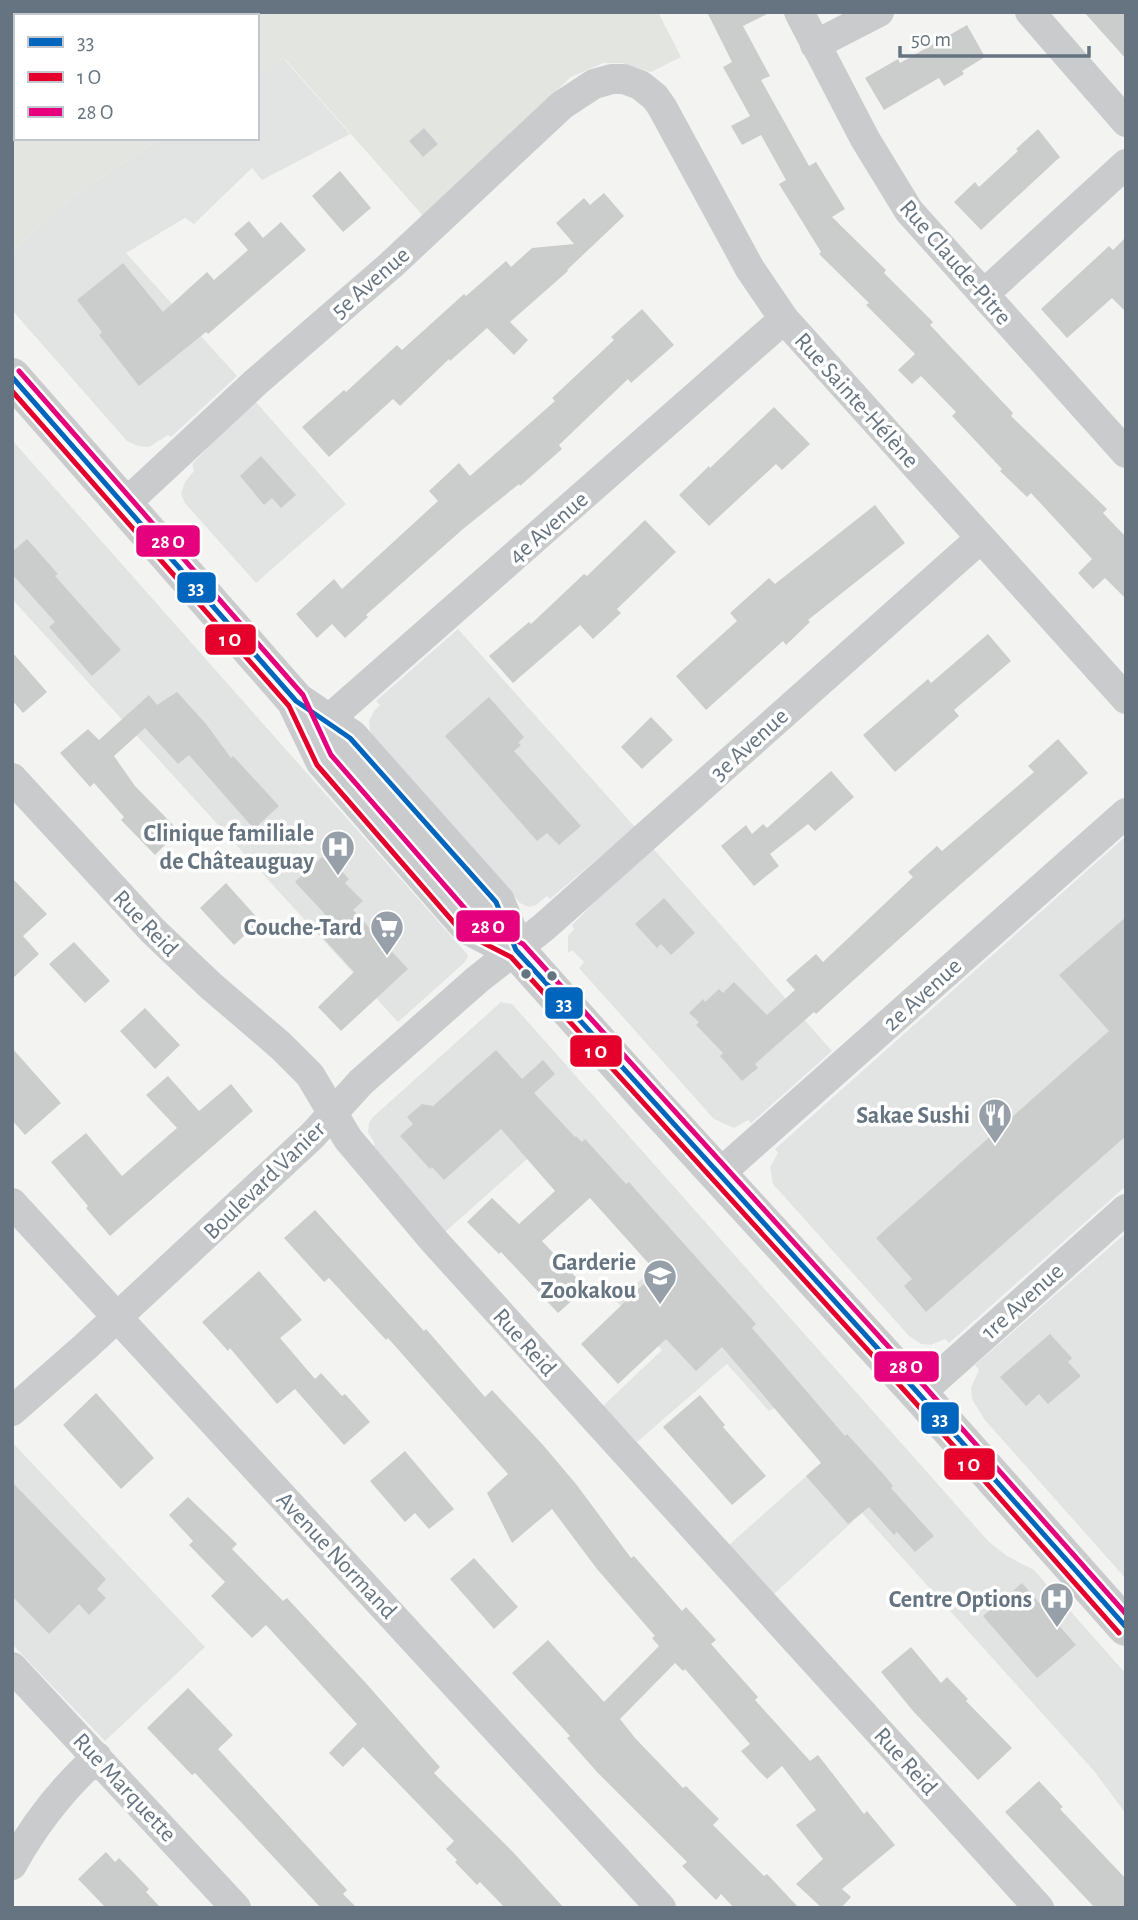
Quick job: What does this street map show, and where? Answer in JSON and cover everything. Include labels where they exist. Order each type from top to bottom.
[{"type":"street","points":[[12,15],[17,12]]},
{"type":"street","name":"Rue Claude-Pitre","points":[[799,12],[864,139],[900,199],[922,228],[1126,453]]},
{"type":"street","points":[[815,44],[879,12]]},
{"type":"street","points":[[1030,12],[1126,122]]},
{"type":"street","name":"Rue Sainte-Hélène","points":[[624,79],[646,90],[662,107],[750,269],[784,319],[1126,699]]},
{"type":"street","name":"5e Avenue","points":[[125,504],[256,382],[391,265],[545,119],[594,83],[624,79]]},
{"type":"street","points":[[984,295],[1126,164]]},
{"type":"street","name":"4e Avenue","points":[[311,719],[784,319]]},
{"type":"street","points":[[12,377],[311,719],[349,738],[496,902],[516,950],[919,1394],[1126,1627]]},
{"type":"street","name":"3e Avenue","points":[[516,950],[981,538]]},
{"type":"street","name":"Rue Reid","points":[[12,778],[170,949],[296,1060],[321,1090],[354,1146],[435,1242],[1039,1908]]},
{"type":"street","name":"2e Avenue","points":[[718,1175],[1126,813]]},
{"type":"street","name":"Boulevard Vanier","points":[[12,1411],[303,1144],[361,1082],[478,979],[516,950]]},
{"type":"street","name":"Avenue Normand","points":[[12,1203],[661,1908]]},
{"type":"street","name":"1re Avenue","points":[[919,1394],[1126,1209]]},
{"type":"street","name":"Rue Marquette","points":[[12,1667],[236,1908]]},
{"type":"street","points":[[12,1865],[47,1808],[97,1757]]},
{"type":"shaded area","points":[[658,12],[681,57],[651,72],[622,63],[603,63],[571,77],[424,217],[285,59],[259,75],[259,14],[43,14]]},
{"type":"shaded area","points":[[14,33],[14,140],[159,140],[74,195],[12,251]]},
{"type":"shaded area","points":[[284,59],[350,134],[262,180],[252,168],[194,224],[185,218],[126,253],[237,376],[171,437],[168,435],[149,447],[138,446],[127,441],[12,310],[12,251],[74,195],[159,140],[259,140],[259,75]]},
{"type":"shaded area","points":[[254,400],[346,504],[256,583],[185,503],[181,494],[185,482],[194,471],[192,464]]},
{"type":"shaded area","points":[[12,440],[467,954],[464,963],[398,1022],[12,599]]},
{"type":"shaded area","points":[[458,629],[635,827],[550,899],[547,896],[529,907],[520,903],[374,739],[370,731],[369,721],[380,705],[376,701]]},
{"type":"shaded area","points":[[1126,836],[1126,1186],[949,1343],[945,1339],[931,1345],[921,1344],[909,1336],[773,1184],[770,1167],[778,1153],[775,1149]]},
{"type":"shaded area","points":[[651,846],[832,1051],[751,1123],[748,1120],[734,1128],[714,1119],[579,968],[584,962],[572,950],[568,953],[568,936],[574,929],[572,925]]},
{"type":"shaded area","points":[[501,1002],[512,1004],[989,1542],[1007,1556],[1034,1570],[1126,1674],[1126,1814],[1095,1772],[862,1513],[774,1594],[729,1545],[821,1463],[774,1408],[769,1411],[727,1364],[637,1442],[603,1406],[662,1350],[616,1301],[651,1271],[651,1266],[590,1198],[527,1159],[445,1232],[370,1150],[375,1144],[368,1132],[373,1117]]},
{"type":"shaded area","points":[[1126,1233],[1126,1579],[984,1419],[972,1399],[971,1388],[979,1370],[975,1365]]},
{"type":"shaded area","points":[[12,1442],[205,1647],[105,1741],[12,1644]]},
{"type":"building","points":[[707,12],[771,12],[743,26],[770,76],[761,80],[809,166],[816,162],[845,209],[832,217],[886,270],[884,273],[933,322],[930,325],[1013,413],[1011,416],[1107,509],[1103,513],[1126,537],[1126,599],[1105,578],[1093,589],[1078,573],[1092,559],[1031,493],[1027,497],[1000,471],[1002,469],[952,416],[956,412],[921,376],[912,384],[898,370],[915,354],[866,305],[869,303],[819,254],[821,252],[779,184],[786,180],[761,135],[742,145],[731,126],[750,116],[723,67],[732,62]]},
{"type":"building","points":[[1084,12],[1126,12],[1126,59]]},
{"type":"building","points":[[967,25],[985,57],[944,86],[939,78],[884,110],[865,78],[898,59],[900,63]]},
{"type":"building","points":[[424,128],[438,144],[423,157],[409,141]]},
{"type":"building","points":[[1038,129],[1060,157],[981,230],[954,202],[975,182],[979,187]]},
{"type":"building","points":[[340,171],[371,208],[343,232],[312,196]]},
{"type":"building","points":[[604,193],[624,216],[568,271],[510,322],[528,340],[514,355],[487,328],[450,361],[449,359],[400,406],[393,399],[329,457],[302,427],[344,390],[346,392],[397,345],[402,350],[464,294],[466,296],[506,261],[511,267],[532,248],[574,244],[556,223],[584,198],[590,205]]},
{"type":"building","points":[[249,221],[263,238],[281,222],[306,250],[208,334],[206,332],[139,386],[99,335],[102,332],[77,300],[123,263],[163,312],[207,272],[214,280],[248,250],[234,234]]},
{"type":"building","points":[[1126,237],[1126,312],[1112,298],[1067,338],[1041,309],[1109,246],[1113,250]]},
{"type":"building","points":[[642,309],[674,345],[631,383],[628,379],[559,445],[562,449],[520,486],[519,484],[463,529],[366,615],[368,617],[345,638],[332,624],[317,638],[296,614],[334,579],[342,589],[438,501],[429,491],[459,463],[470,476],[555,401],[552,398],[614,340],[611,337]]},
{"type":"building","points":[[774,407],[810,444],[782,470],[776,464],[709,526],[679,495]]},
{"type":"building","points":[[261,456],[296,495],[281,508],[272,498],[264,505],[240,476]]},
{"type":"building","points":[[875,505],[905,543],[808,620],[810,622],[786,645],[783,641],[706,710],[676,676],[737,621],[730,613],[769,578],[775,584]]},
{"type":"building","points":[[645,520],[676,552],[617,609],[621,613],[593,639],[580,625],[513,683],[489,656],[529,622],[531,624],[584,574],[587,576]]},
{"type":"building","points":[[27,539],[58,574],[55,576],[121,650],[92,676],[49,627],[55,622],[12,574],[12,552]]},
{"type":"building","points":[[988,634],[1011,661],[954,710],[959,716],[895,772],[863,735],[928,679],[931,683]]},
{"type":"building","points":[[12,652],[47,692],[23,713],[12,700]]},
{"type":"building","points":[[177,692],[206,724],[231,758],[233,756],[279,806],[254,829],[189,755],[178,764],[145,728],[114,756],[135,786],[179,831],[155,855],[121,820],[124,817],[94,783],[90,787],[60,753],[88,729],[99,740],[149,695],[157,705]]},
{"type":"building","points":[[489,697],[524,737],[518,743],[521,745],[514,751],[581,826],[559,845],[547,833],[537,841],[445,736]]},
{"type":"building","points":[[651,717],[673,740],[642,769],[621,747]]},
{"type":"building","points":[[1058,739],[1088,773],[816,1014],[814,1012],[755,1064],[758,1068],[742,1081],[720,1056],[723,1053],[696,1025],[699,1022],[689,1013],[703,999],[705,1002],[719,989],[723,993],[734,982],[767,1015],[795,990],[786,980],[816,954],[823,962],[913,877],[908,872],[937,846],[942,851],[1034,772],[1028,766]]},
{"type":"building","points":[[831,771],[854,797],[815,831],[808,824],[770,854],[779,866],[754,886],[721,846],[746,825],[752,834],[763,824],[767,828]]},
{"type":"building","points":[[322,857],[333,868],[336,865],[349,879],[345,883],[363,901],[353,910],[408,969],[341,1031],[318,1007],[354,972],[324,939],[337,927],[295,882]]},
{"type":"building","points":[[12,878],[47,914],[23,936],[39,954],[12,979]]},
{"type":"building","points":[[226,883],[260,921],[234,945],[200,908]]},
{"type":"building","points":[[664,898],[695,933],[671,955],[661,944],[657,948],[635,924]]},
{"type":"building","points":[[1126,917],[1126,1136],[926,1312],[904,1286],[912,1279],[876,1238],[1109,1031],[1059,975]]},
{"type":"building","points":[[74,942],[110,981],[85,1003],[49,964]]},
{"type":"building","points":[[145,1008],[180,1045],[155,1069],[120,1031]]},
{"type":"building","points":[[12,1048],[61,1103],[25,1135],[12,1120]]},
{"type":"building","points":[[496,1050],[522,1079],[543,1060],[555,1074],[534,1093],[575,1137],[582,1142],[585,1139],[626,1184],[629,1182],[756,1324],[752,1328],[845,1436],[847,1434],[885,1476],[893,1486],[891,1488],[934,1536],[915,1552],[897,1532],[894,1535],[869,1507],[848,1524],[806,1476],[821,1463],[722,1347],[696,1371],[666,1339],[618,1384],[581,1344],[654,1274],[649,1267],[651,1266],[590,1198],[542,1241],[586,1288],[558,1313],[501,1252],[499,1254],[467,1222],[492,1198],[519,1224],[555,1191],[501,1129],[444,1180],[432,1167],[430,1169],[400,1136],[413,1124],[407,1117],[422,1104],[433,1106]]},
{"type":"building","points":[[168,1076],[199,1111],[231,1084],[253,1111],[110,1236],[51,1162],[86,1133],[122,1176],[177,1128],[146,1095]]},
{"type":"building","points":[[315,1210],[485,1397],[492,1390],[543,1445],[631,1558],[634,1556],[682,1611],[686,1607],[716,1640],[711,1644],[758,1697],[755,1700],[810,1761],[818,1755],[864,1814],[867,1811],[895,1845],[842,1889],[851,1897],[841,1908],[822,1908],[796,1884],[823,1859],[796,1825],[816,1810],[782,1766],[767,1779],[758,1770],[741,1751],[750,1744],[685,1669],[683,1671],[675,1663],[620,1719],[683,1788],[686,1786],[719,1819],[713,1825],[764,1876],[767,1874],[799,1908],[734,1908],[721,1894],[716,1900],[682,1866],[687,1862],[597,1772],[567,1738],[570,1736],[512,1673],[548,1640],[604,1702],[659,1646],[652,1638],[655,1636],[597,1569],[552,1509],[512,1543],[487,1493],[508,1474],[388,1338],[386,1340],[329,1278],[324,1282],[284,1238]]},
{"type":"building","points":[[259,1271],[302,1320],[280,1338],[315,1379],[321,1373],[342,1396],[345,1394],[370,1422],[344,1445],[295,1389],[277,1404],[230,1348],[228,1351],[202,1322]]},
{"type":"building","points":[[1050,1334],[1072,1358],[1068,1362],[1081,1376],[1048,1404],[1039,1394],[1026,1406],[1000,1377]]},
{"type":"building","points":[[96,1393],[154,1458],[121,1489],[63,1425]]},
{"type":"building","points":[[700,1395],[725,1425],[723,1427],[766,1476],[732,1505],[663,1427]]},
{"type":"building","points":[[405,1451],[454,1509],[429,1529],[415,1513],[405,1522],[370,1481]]},
{"type":"building","points":[[12,1482],[106,1579],[97,1589],[106,1598],[89,1615],[79,1604],[49,1634],[12,1596]]},
{"type":"building","points":[[188,1497],[237,1544],[232,1549],[283,1601],[287,1598],[364,1681],[440,1767],[434,1773],[564,1908],[505,1908],[480,1882],[477,1885],[455,1862],[457,1860],[446,1849],[454,1841],[363,1747],[343,1767],[329,1753],[357,1724],[266,1625],[252,1638],[211,1596],[225,1582],[189,1545],[193,1541],[169,1515]]},
{"type":"building","points":[[474,1558],[518,1607],[494,1629],[450,1579]]},
{"type":"building","points":[[1022,1583],[1076,1645],[1037,1678],[983,1616]]},
{"type":"building","points":[[911,1647],[941,1683],[947,1677],[968,1699],[966,1701],[1012,1748],[978,1780],[913,1711],[881,1672]]},
{"type":"building","points":[[188,1688],[233,1735],[218,1749],[347,1890],[343,1894],[357,1908],[321,1908],[195,1773],[192,1775],[147,1728]]},
{"type":"building","points":[[1039,1781],[1063,1807],[1060,1809],[1126,1879],[1126,1908],[1095,1908],[1005,1812]]},
{"type":"building","points":[[106,1852],[115,1862],[119,1858],[131,1870],[149,1889],[146,1892],[161,1908],[106,1908],[78,1879]]},
{"type":"transit line","points":[[19,371],[303,695],[331,755],[474,919],[523,944],[926,1388],[1126,1614]]},
{"type":"transit line","name":"33","points":[[12,377],[296,701],[350,738],[496,902],[516,950],[919,1394],[1126,1627]]},
{"type":"transit line","points":[[12,391],[289,706],[317,765],[462,932],[511,957],[913,1400],[1119,1633]]},
{"type":"place","name":"Clinique familiale de Châteauguay","points":[[338,877]]},
{"type":"place","name":"Couche-Tard","points":[[387,957]]},
{"type":"place","name":"Sakae Sushi","points":[[995,1145]]},
{"type":"place","name":"Garderie Zookakou","points":[[660,1306]]},
{"type":"place","name":"Centre Options","points":[[1057,1629]]}]
